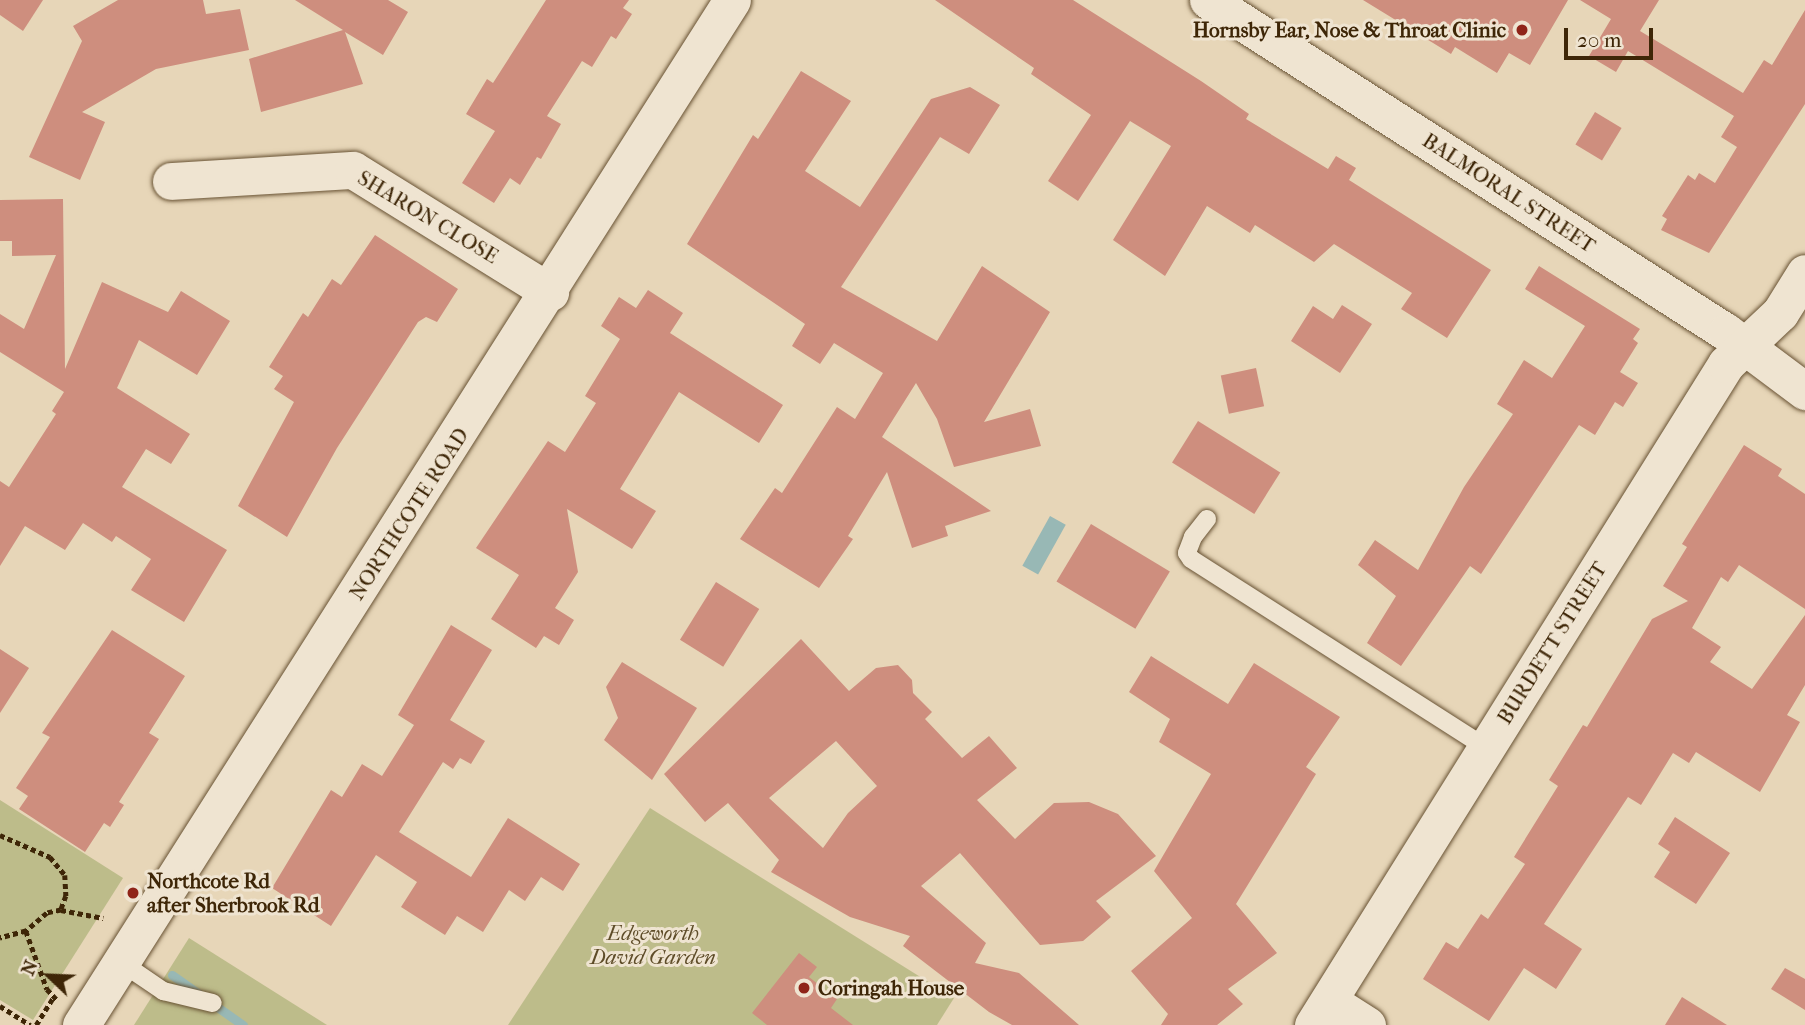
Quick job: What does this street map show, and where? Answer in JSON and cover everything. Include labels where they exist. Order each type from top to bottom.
[{"type":"street","name":"NORTHCOTE ROAD","points":[[84,1021],[550,292],[732,0]]},
{"type":"street","name":"BALMORAL STREET","points":[[1208,0],[1744,347],[1805,391]]},
{"type":"street","name":"SHARON CLOSE","points":[[172,181],[353,170],[550,292]]},
{"type":"street","name":"BURDETT STREET","points":[[1321,1013],[1726,364],[1780,313],[1805,273]]},
{"type":"street","points":[[1321,1013],[1367,1025]]},
{"type":"lane","points":[[1207,519],[1193,537],[1187,553],[1191,559],[1486,748]]},
{"type":"lane","points":[[122,962],[163,991],[213,1003]]},
{"type":"path","points":[[0,835],[50,857],[65,875],[61,910]]},
{"type":"path","points":[[0,938],[26,930],[47,913],[61,910],[103,918]]},
{"type":"path","points":[[26,930],[53,998],[84,1021]]},
{"type":"path","points":[[0,1006],[33,1025],[53,998]]},
{"type":"green space","points":[[0,800],[123,878],[33,1020],[0,1000]]},
{"type":"green space","name":"Edgeworth David Garden","points":[[650,808],[954,998],[937,1025],[508,1025]]},
{"type":"green space","points":[[189,938],[327,1025],[134,1025]]},
{"type":"water","points":[[1050,516],[1066,525],[1038,575],[1022,566]]},
{"type":"building","points":[[0,0],[43,0],[23,31],[0,15]]},
{"type":"building","points":[[118,0],[203,0],[206,14],[240,9],[249,50],[156,69],[82,112],[105,122],[80,180],[29,157],[82,41],[73,26]]},
{"type":"building","points":[[295,0],[388,0],[408,12],[383,55],[345,32],[363,84],[261,112],[249,59],[343,30]]},
{"type":"building","points":[[546,0],[629,0],[623,8],[632,14],[616,39],[611,36],[592,67],[582,61],[547,116],[561,124],[541,159],[537,157],[520,185],[510,178],[494,203],[462,183],[495,131],[466,114],[487,79],[493,83]]},
{"type":"building","points":[[935,0],[1073,0],[1249,114],[1246,119],[1328,169],[1336,156],[1356,168],[1349,180],[1491,270],[1447,338],[1401,309],[1412,293],[1334,244],[1314,262],[1255,225],[1250,233],[1207,206],[1165,276],[1113,240],[1171,146],[1130,121],[1078,201],[1048,181],[1091,115],[1031,74],[1034,68]]},
{"type":"building","points":[[1363,0],[1568,0],[1530,65],[1509,53],[1497,73],[1455,47],[1451,54]]},
{"type":"building","points":[[1580,0],[1659,0],[1640,31],[1743,93],[1764,60],[1772,65],[1805,10],[1805,104],[1709,253],[1661,230],[1667,219],[1662,216],[1688,175],[1695,180],[1699,173],[1715,183],[1737,147],[1721,137],[1734,116],[1628,51],[1616,72],[1589,56],[1611,19]]},
{"type":"building","points":[[801,71],[851,101],[805,171],[860,207],[931,99],[970,87],[1000,105],[969,154],[940,137],[841,287],[937,341],[982,266],[1050,312],[984,422],[1030,409],[1041,446],[954,467],[937,419],[916,383],[882,437],[991,511],[945,526],[948,536],[912,548],[887,472],[848,536],[853,539],[819,588],[740,539],[775,488],[782,493],[837,407],[855,419],[883,373],[834,343],[820,364],[792,346],[805,324],[687,244],[753,135],[758,139]]},
{"type":"building","points":[[1595,112],[1622,128],[1602,161],[1575,145]]},
{"type":"building","points":[[63,199],[65,369],[102,282],[168,312],[181,291],[230,321],[197,375],[139,340],[117,388],[190,434],[171,464],[146,449],[122,487],[227,550],[184,622],[131,590],[151,559],[116,536],[112,542],[83,523],[65,550],[25,526],[0,566],[0,481],[9,487],[56,414],[52,411],[64,392],[0,352],[0,314],[24,329],[56,255],[12,256],[12,241],[0,241],[0,200]]},
{"type":"building","points":[[375,235],[458,289],[437,322],[426,317],[418,322],[337,448],[287,537],[238,506],[294,402],[274,389],[283,376],[269,367],[303,313],[308,317],[332,279],[341,285]]},
{"type":"building","points":[[1539,266],[1640,329],[1633,339],[1638,343],[1620,372],[1638,383],[1623,407],[1615,402],[1595,435],[1579,425],[1481,574],[1470,566],[1401,666],[1367,643],[1396,596],[1358,565],[1375,540],[1418,570],[1464,487],[1513,414],[1497,404],[1524,360],[1552,378],[1585,326],[1525,289]]},
{"type":"building","points":[[648,290],[683,313],[670,333],[783,405],[759,443],[679,392],[620,489],[656,511],[632,549],[567,509],[578,572],[555,608],[574,620],[559,645],[544,636],[536,648],[491,619],[519,575],[476,548],[548,441],[565,452],[596,403],[585,396],[620,339],[601,326],[619,297],[636,308]]},
{"type":"building","points":[[1342,305],[1372,324],[1340,373],[1291,341],[1313,306],[1333,319]]},
{"type":"building","points":[[1256,368],[1264,406],[1229,414],[1221,375]]},
{"type":"building","points":[[1198,421],[1280,472],[1254,514],[1172,463]]},
{"type":"building","points":[[1744,445],[1782,469],[1778,476],[1805,494],[1805,609],[1739,565],[1728,582],[1721,577],[1692,628],[1721,647],[1710,662],[1752,689],[1805,615],[1805,685],[1787,715],[1800,722],[1760,792],[1696,752],[1689,763],[1673,753],[1641,805],[1628,797],[1544,924],[1582,949],[1556,989],[1524,968],[1489,1021],[1423,979],[1446,942],[1458,949],[1481,914],[1488,919],[1525,864],[1514,857],[1558,786],[1549,780],[1583,725],[1587,727],[1652,619],[1688,601],[1663,586],[1687,547],[1682,544]]},
{"type":"building","points":[[1091,524],[1170,571],[1135,629],[1056,581]]},
{"type":"building","points":[[716,582],[759,609],[723,667],[680,640]]},
{"type":"building","points":[[451,625],[492,650],[450,720],[485,741],[471,764],[460,758],[453,769],[443,762],[399,832],[471,877],[508,818],[580,864],[563,891],[541,877],[525,901],[509,890],[483,932],[457,916],[445,935],[401,907],[417,882],[376,855],[331,926],[272,888],[331,790],[342,797],[362,764],[382,776],[414,725],[398,715]]},
{"type":"building","points":[[112,630],[185,676],[149,733],[159,739],[119,802],[124,805],[110,827],[104,823],[85,852],[19,809],[28,796],[16,788],[50,737],[42,733]]},
{"type":"building","points":[[801,639],[849,691],[876,668],[898,665],[912,680],[913,693],[932,712],[925,719],[962,758],[989,736],[1017,768],[977,800],[1015,839],[1054,803],[1089,802],[1118,814],[1156,856],[1096,901],[1111,917],[1083,941],[1040,945],[960,853],[921,886],[986,943],[975,963],[1019,973],[1079,1025],[1012,1025],[989,1012],[903,946],[910,936],[850,917],[771,872],[779,860],[728,803],[705,822],[664,774]],"holes":[[[836,741],[877,786],[848,813],[823,848],[769,798]]]},
{"type":"building","points":[[0,649],[29,668],[0,713]]},
{"type":"building","points":[[1151,656],[1228,704],[1254,663],[1340,717],[1306,767],[1316,774],[1236,904],[1277,953],[1228,989],[1243,1004],[1217,1025],[1161,1025],[1168,1014],[1131,971],[1192,918],[1154,871],[1211,774],[1159,742],[1170,719],[1129,692]]},
{"type":"building","points":[[622,662],[697,708],[652,780],[604,740],[618,718],[606,687]]},
{"type":"building","points":[[1675,817],[1730,853],[1696,904],[1654,877],[1670,852],[1658,844]]},
{"type":"building","name":"Coringah House","points":[[799,953],[817,967],[809,977],[837,999],[831,1008],[853,1025],[767,1025],[752,1013]]},
{"type":"building","points":[[1785,968],[1805,979],[1805,1010],[1771,989]]},
{"type":"building","points":[[1682,997],[1727,1025],[1665,1025]]},
{"type":"waterway","points":[[172,975],[243,1025]]},
{"type":"place","name":"Hornsby Ear, Nose & Throat Clinic","points":[[1522,30]]},
{"type":"place","name":"Northcote Rd after Sherbrook Rd","points":[[133,893]]},
{"type":"place","name":"Coringah House","points":[[804,988]]}]
